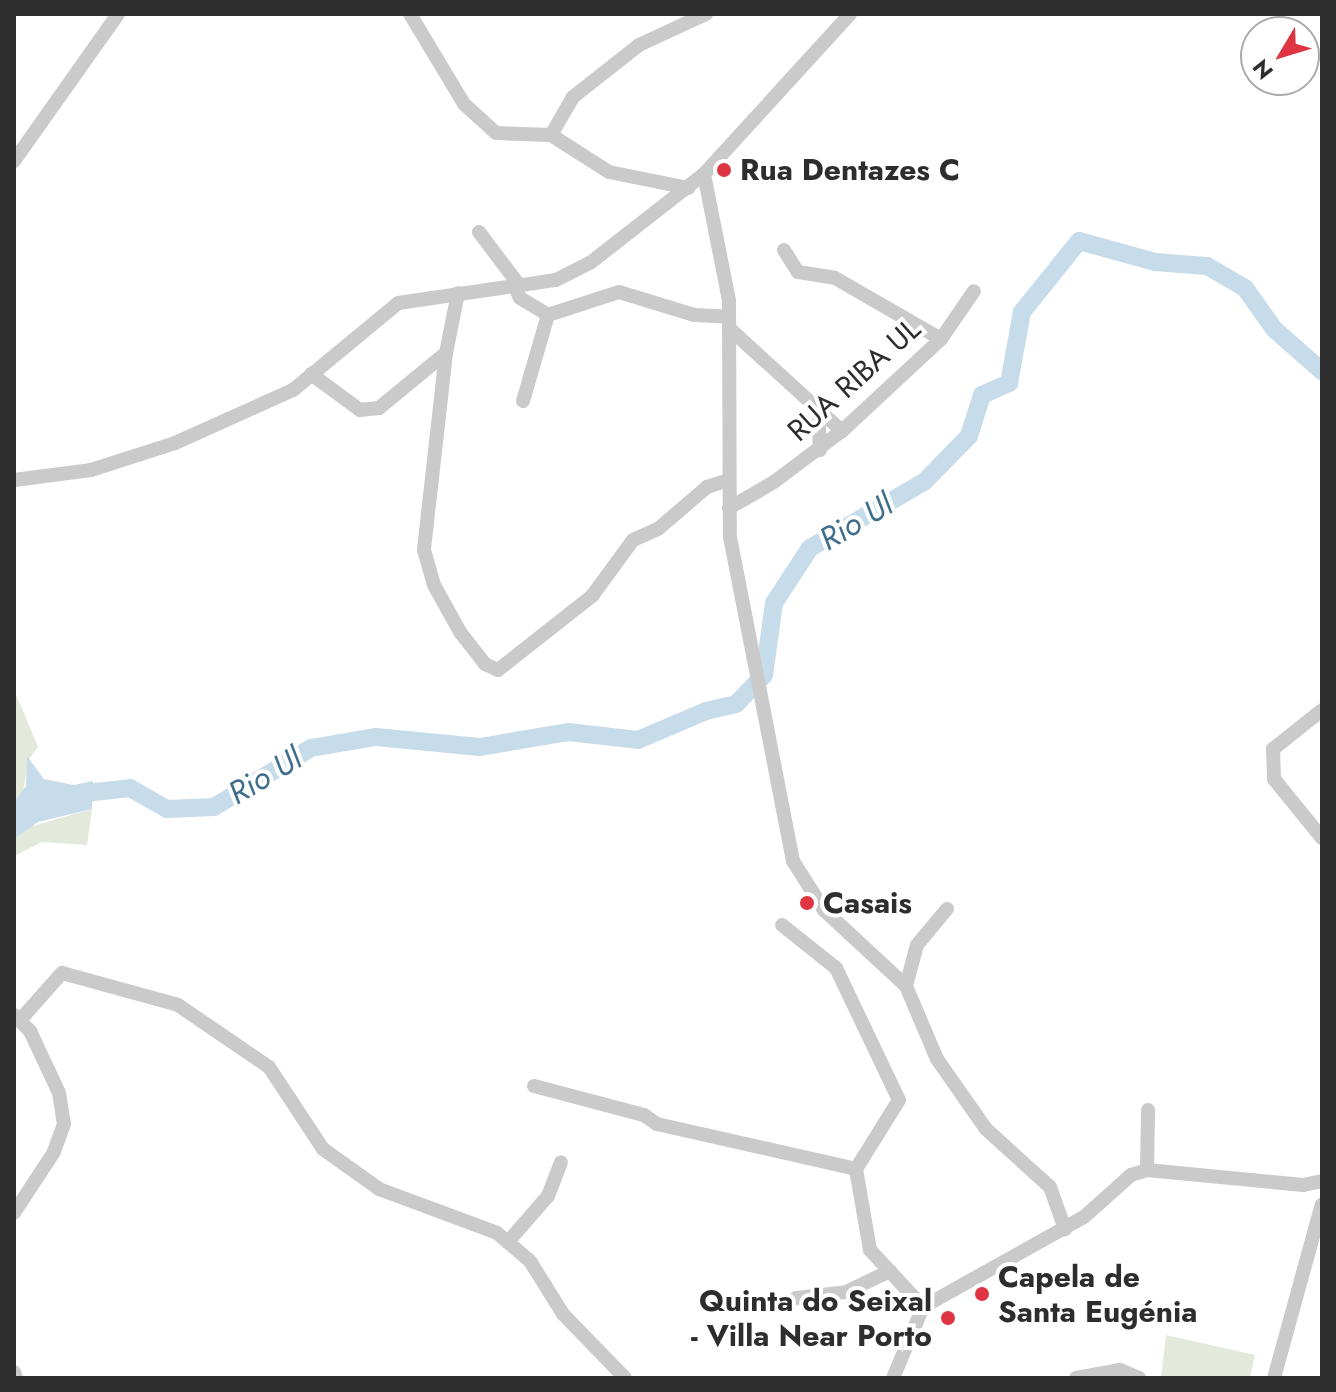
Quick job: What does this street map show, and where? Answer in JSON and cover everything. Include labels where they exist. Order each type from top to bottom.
[{"type":"street","points":[[14,161],[118,14]]},
{"type":"street","points":[[410,14],[464,104],[496,133],[551,135],[609,172],[688,188],[711,210]]},
{"type":"street","points":[[551,135],[573,97],[639,45],[706,14]]},
{"type":"street","points":[[14,480],[91,470],[175,443],[293,390],[398,303],[556,280],[590,263],[704,174],[850,14]]},
{"type":"street","points":[[704,174],[730,323],[729,508],[752,660],[793,861],[806,888],[906,986],[937,1059],[986,1129],[1050,1187],[1065,1229]]},
{"type":"street","points":[[479,232],[511,267],[526,303],[548,315],[619,292],[730,323],[842,431]]},
{"type":"street","points":[[784,250],[798,272],[835,278],[941,339]]},
{"type":"street","name":"RUA RIBA UL","points":[[729,508],[820,450],[842,431],[941,339],[974,291]]},
{"type":"street","points":[[458,293],[446,353],[424,550],[434,585],[460,632],[485,664],[498,670],[592,596],[633,540],[658,529],[707,487],[728,483],[754,491]]},
{"type":"street","points":[[523,401],[548,315]]},
{"type":"street","points":[[311,374],[360,410],[379,408],[446,353]]},
{"type":"street","points":[[818,410],[820,450]]},
{"type":"street","points":[[1322,710],[1273,749],[1274,779],[1322,838]]},
{"type":"street","points":[[906,986],[917,945],[947,909]]},
{"type":"street","points":[[782,925],[836,968],[899,1100],[856,1169],[870,1250],[923,1307]]},
{"type":"street","points":[[14,1213],[54,1152],[64,1124],[59,1093],[17,1017],[62,973],[178,1005],[269,1067],[323,1149],[379,1189],[497,1233],[530,1261],[563,1314],[625,1378]]},
{"type":"street","points":[[534,1086],[644,1115],[657,1124],[856,1169]]},
{"type":"street","points":[[1147,1170],[1148,1110]]},
{"type":"street","points":[[508,1242],[548,1196],[561,1162]]},
{"type":"street","points":[[893,1378],[923,1307],[1065,1229],[1123,1179],[1147,1170],[1303,1185],[1322,1181]]},
{"type":"street","points":[[1274,1378],[1322,1204]]},
{"type":"street","points":[[796,1298],[846,1292],[890,1271]]},
{"type":"street","points":[[1076,1378],[1120,1370],[1139,1378]]},
{"type":"green space","points":[[15,692],[38,747],[29,759],[22,796],[14,802]]},
{"type":"green space","points":[[92,809],[87,845],[42,842],[14,856],[14,839],[29,827]]},
{"type":"green space","points":[[1166,1335],[1255,1355],[1250,1378],[1161,1378]]},
{"type":"water","points":[[27,756],[44,779],[74,785],[93,781],[92,809],[38,822],[14,839],[14,802],[26,786]]},
{"type":"waterway","name":"Rio Ul","points":[[67,795],[130,788],[167,809],[214,807],[311,748],[376,737],[480,747],[568,732],[638,740],[706,711],[736,704],[764,675],[774,603],[810,548],[924,482],[969,436],[982,395],[1009,383],[1022,312],[1079,241],[1155,262],[1207,266],[1245,288],[1274,329],[1322,371]]},
{"type":"place","name":"Rua Dentazes C","points":[[724,170]]},
{"type":"place","name":"Casais","points":[[807,903]]},
{"type":"place","name":"Capela de Santa Eugénia","points":[[982,1294]]},
{"type":"place","name":"Quinta do Seixal - Villa Near Porto","points":[[948,1318]]}]
